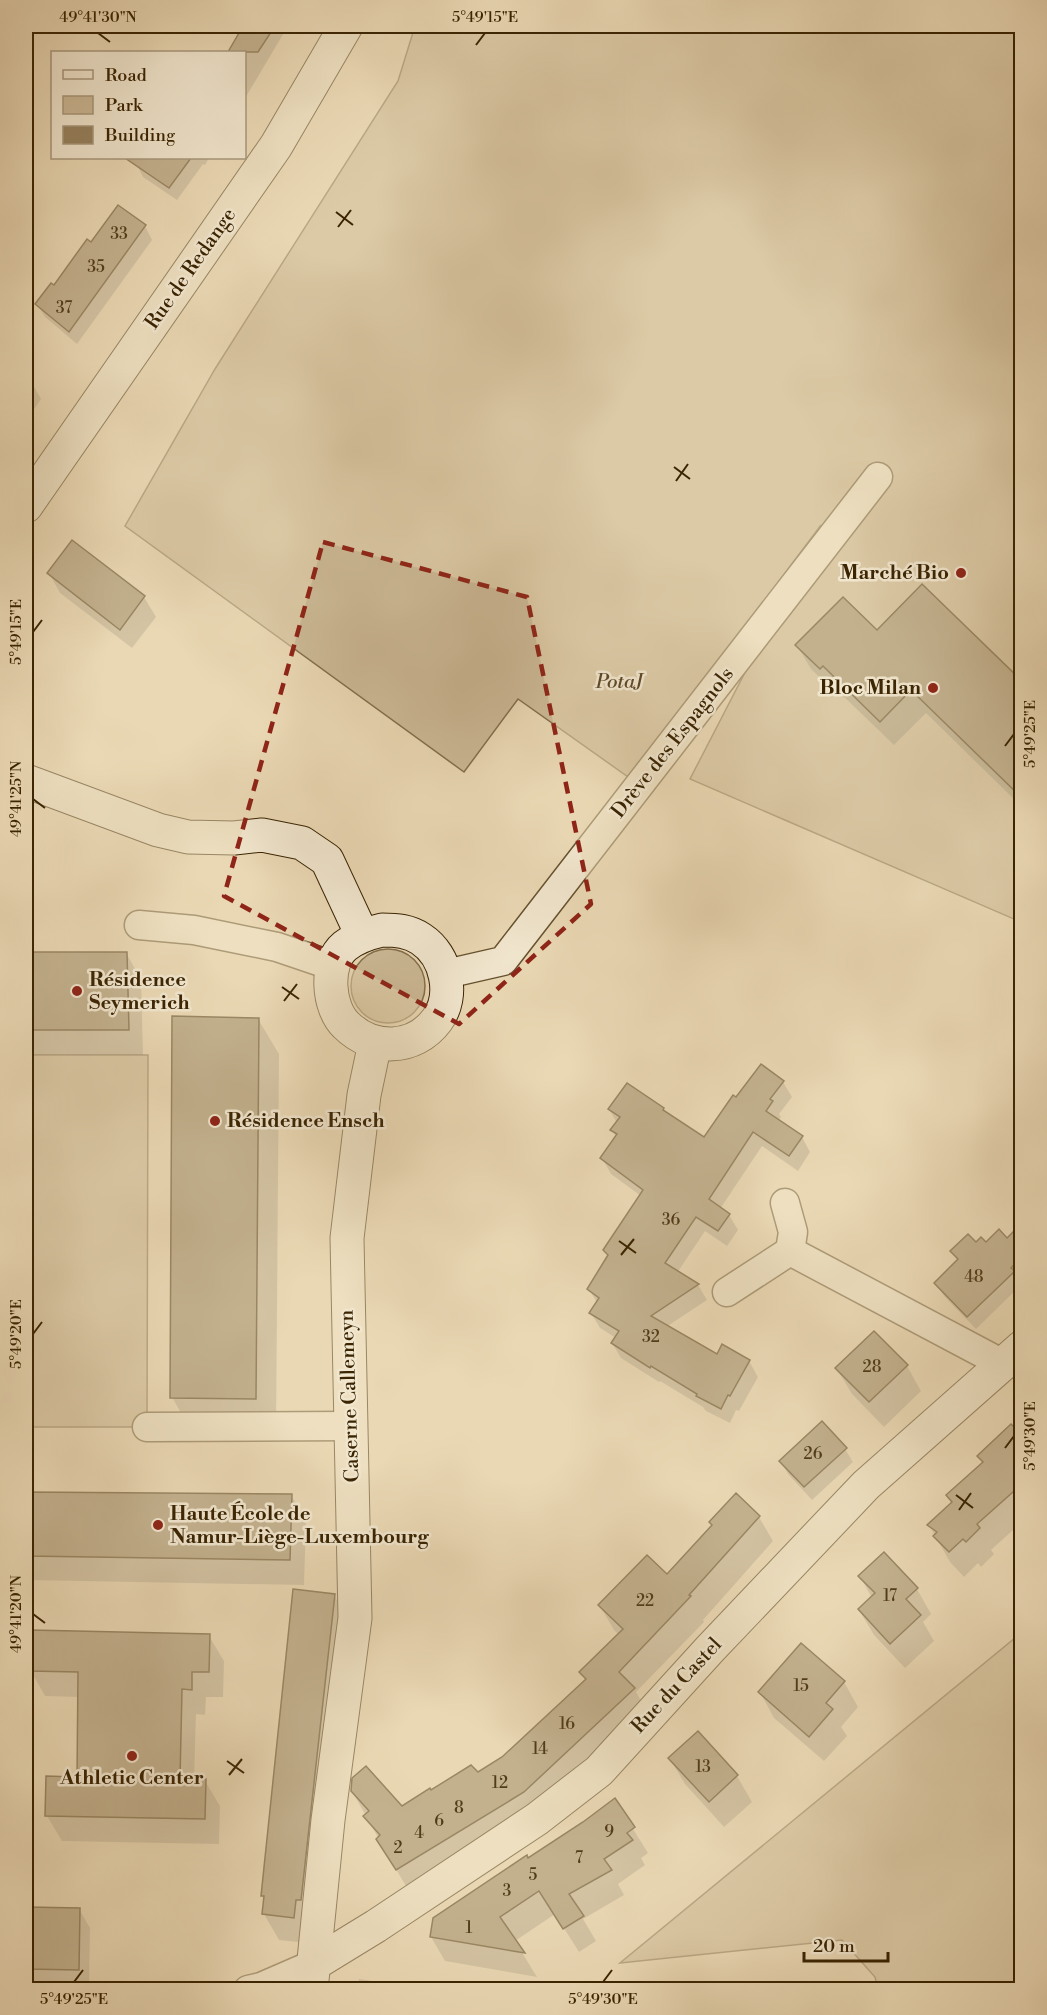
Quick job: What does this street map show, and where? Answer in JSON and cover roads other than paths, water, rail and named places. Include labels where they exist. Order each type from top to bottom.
[{"type":"street","name":"Rue de Redange","points":[[26,506],[276,146],[346,26]]},
{"type":"street","name":"Drève des Espagnols","points":[[446,974],[503,961],[878,477]]},
{"type":"street","points":[[26,781],[158,830],[188,837],[234,838],[262,835],[302,843],[327,861],[362,936]]},
{"type":"street","points":[[139,925],[194,930],[277,947],[333,966]]},
{"type":"street","points":[[382,930],[404,931],[423,940],[437,955],[446,974],[446,998],[437,1020],[420,1036],[398,1045],[375,1043],[357,1036],[343,1022],[334,1005],[331,986],[333,966],[343,947],[362,936],[382,930]]},
{"type":"street","name":"Caserne Callemeyn","points":[[312,1977],[328,1820],[355,1618],[346,1238],[364,1095],[375,1043]]},
{"type":"street","points":[[727,1292],[790,1251],[793,1232],[785,1203]]},
{"type":"street","name":"Rue du Castel","points":[[312,1977],[376,1926],[527,1826],[599,1771],[710,1649],[866,1485],[1012,1355],[790,1251]]},
{"type":"street","points":[[147,1427],[350,1426]]},
{"type":"street","points":[[248,1989],[312,1977]]},
{"type":"place","name":"Marché Bio","points":[[961,573]]},
{"type":"place","name":"Bloc Milan","points":[[933,688]]},
{"type":"place","name":"Résidence Seymerich","points":[[77,991]]},
{"type":"place","name":"Résidence Ensch","points":[[215,1121]]},
{"type":"place","name":"Haute École de Namur-Liège-Luxembourg","points":[[158,1525]]},
{"type":"place","name":"Athletic Center","points":[[132,1756]]},
{"type":"park label","name":"PotaJ","points":[[619,682]]}]
